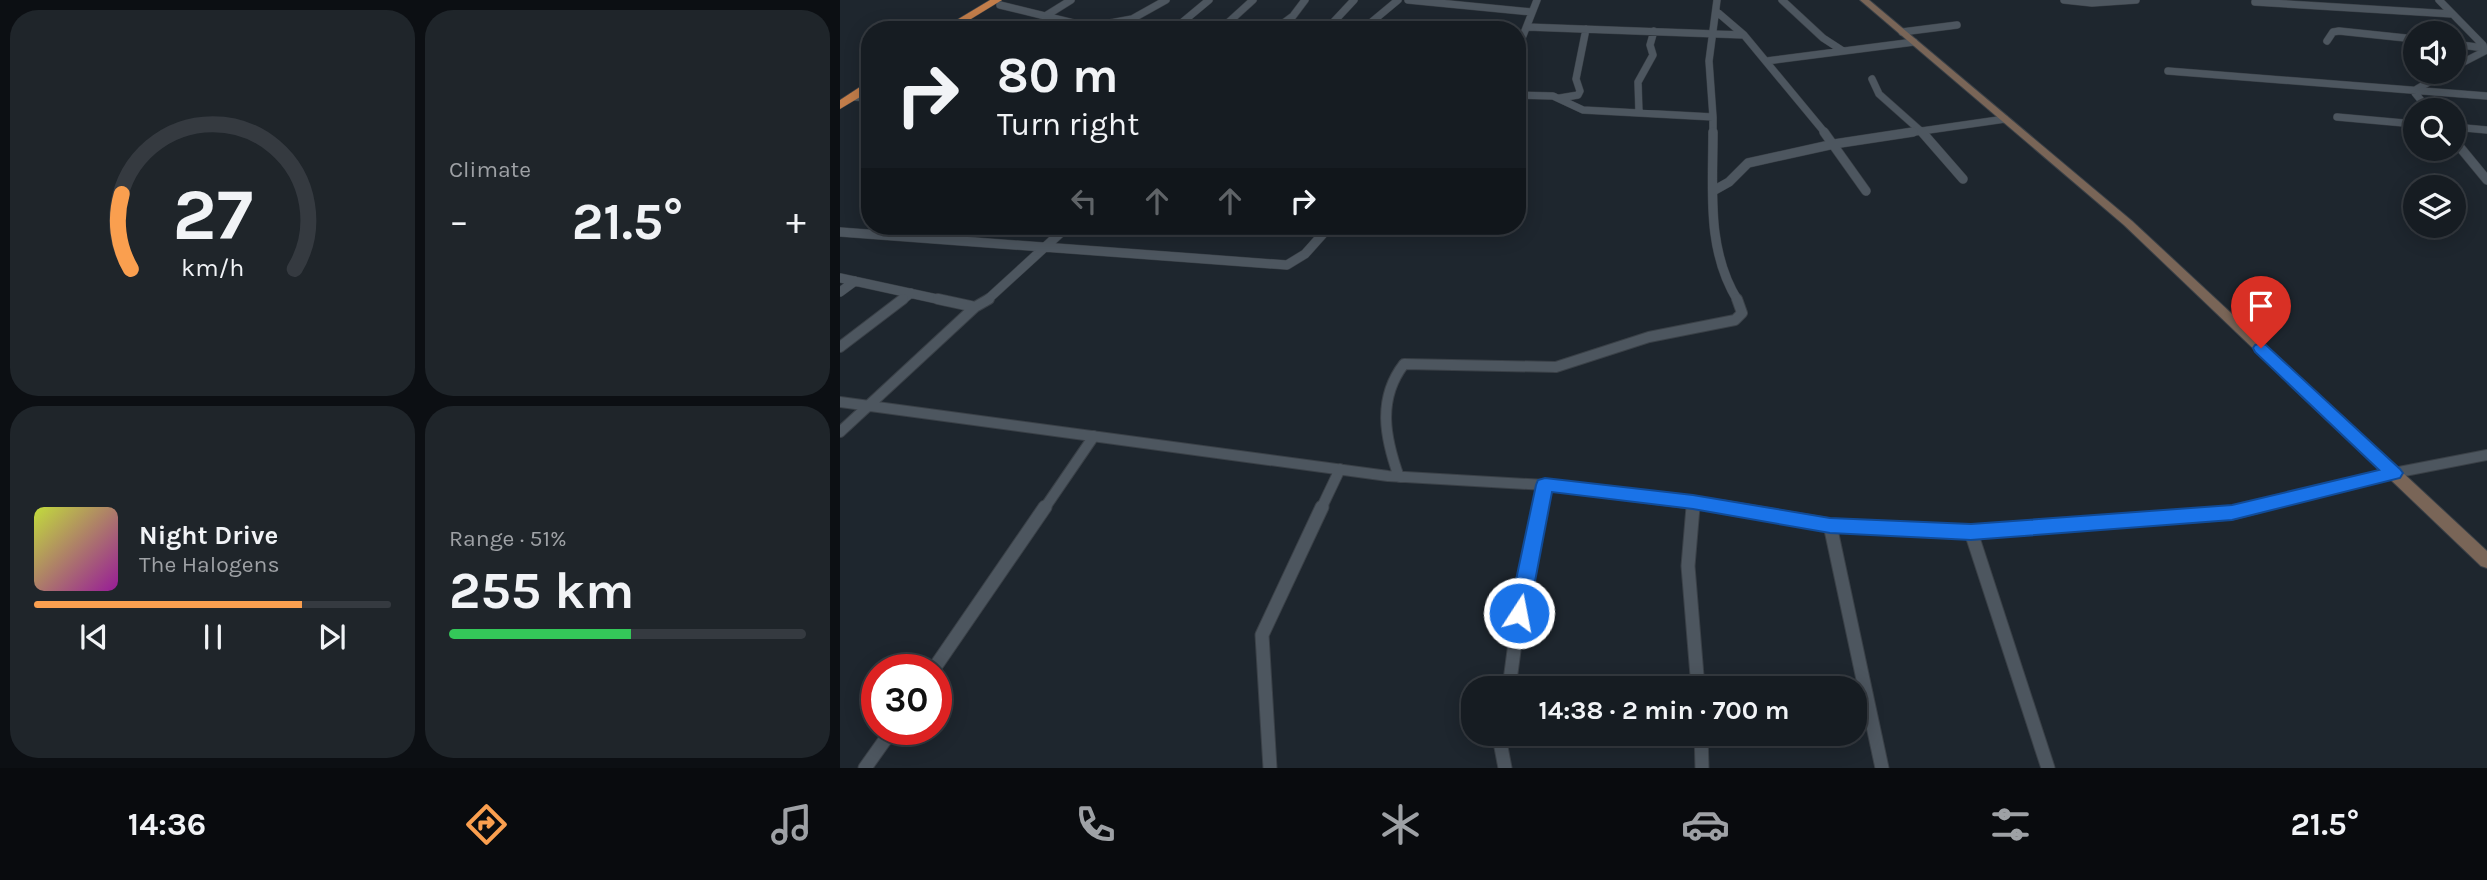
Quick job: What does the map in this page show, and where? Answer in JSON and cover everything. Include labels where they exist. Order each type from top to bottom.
[{"type":"highway","points":[[963,21],[1002,2]]},
{"type":"highway","points":[[974,21],[1002,2]]},
{"type":"highway","points":[[840,105],[861,84]]},
{"type":"main road","points":[[1864,0],[2127,223],[2487,561]]},
{"type":"street","points":[[1047,15],[1071,0]]},
{"type":"street","points":[[1131,21],[1146,15],[1166,0]]},
{"type":"street","points":[[1184,21],[1209,0]]},
{"type":"street","points":[[1230,21],[1253,0]]},
{"type":"street","points":[[1286,21],[1305,0]]},
{"type":"street","points":[[1334,21],[1354,0]]},
{"type":"street","points":[[1373,21],[1398,0]]},
{"type":"street","points":[[1408,0],[1532,12]]},
{"type":"street","points":[[1537,0],[1527,27],[1744,35]]},
{"type":"street","points":[[1399,477],[1388,447],[1385,412],[1397,370],[1404,363],[1556,368],[1649,337],[1735,320],[1742,313],[1726,282],[1713,231],[1714,103],[1709,86],[1712,75],[1709,61],[1717,0]]},
{"type":"street","points":[[1782,0],[1823,38],[1843,51]]},
{"type":"street","points":[[2064,0],[2136,0]]},
{"type":"street","points":[[2439,0],[2484,48]]},
{"type":"street","points":[[1002,2],[1069,21]]},
{"type":"street","points":[[2255,2],[2328,10],[2374,9],[2452,14]]},
{"type":"street","points":[[2303,6],[2316,13]]},
{"type":"street","points":[[2374,9],[2387,18]]},
{"type":"street","points":[[2404,19],[2410,11]]},
{"type":"street","points":[[1716,12],[1744,35],[1767,61],[1834,144],[1866,191]]},
{"type":"street","points":[[1902,32],[1957,25]]},
{"type":"street","points":[[1526,96],[1560,98],[1577,95],[1580,91],[1576,79],[1586,29]]},
{"type":"street","points":[[1639,113],[1638,82],[1653,55],[1650,45],[1654,31]]},
{"type":"street","points":[[2327,41],[2333,32],[2403,37]]},
{"type":"street","points":[[2371,44],[2374,35]]},
{"type":"street","points":[[1767,61],[1914,42]]},
{"type":"street","points":[[2466,46],[2484,48]]},
{"type":"street","points":[[2466,61],[2485,51],[2484,48]]},
{"type":"street","points":[[2168,71],[2487,96]]},
{"type":"street","points":[[1872,79],[1879,94],[1921,131],[1963,179]]},
{"type":"street","points":[[2416,90],[2426,84]]},
{"type":"street","points":[[2416,90],[2419,98]]},
{"type":"street","points":[[1560,98],[1574,108],[1583,110],[1713,117]]},
{"type":"street","points":[[2337,117],[2403,123]]},
{"type":"street","points":[[1713,191],[1729,182],[1748,163],[1834,144],[2005,119]]},
{"type":"street","points":[[2466,128],[2487,130]]},
{"type":"street","points":[[2466,155],[2487,180]]},
{"type":"street","points":[[2472,163],[2487,164]]},
{"type":"street","points":[[840,232],[861,234]]},
{"type":"street","points":[[879,235],[1287,265],[1306,253],[1322,235]]},
{"type":"street","points":[[840,432],[975,307],[993,297],[1059,235]]},
{"type":"street","points":[[840,278],[975,307]]},
{"type":"street","points":[[840,292],[855,281]]},
{"type":"street","points":[[840,347],[911,293]]},
{"type":"street","points":[[840,402],[1399,477],[1545,485],[1693,502],[1830,525],[1971,532],[2232,513],[2394,473],[2487,455]]},
{"type":"street","points":[[944,654],[1094,436]]},
{"type":"street","points":[[1270,768],[1262,635],[1340,469]]},
{"type":"street","points":[[1511,676],[1519,613],[1545,485]]},
{"type":"street","points":[[1693,502],[1688,566],[1697,676]]},
{"type":"street","points":[[1830,525],[1882,768]]},
{"type":"street","points":[[1971,532],[2048,768]]},
{"type":"street","points":[[865,768],[881,745]]},
{"type":"street","points":[[1501,746],[1505,768]]},
{"type":"street","points":[[1701,746],[1702,768]]},
{"type":"route","points":[[1519,613],[1545,485],[1693,502],[1830,525],[1971,532],[2232,513],[2394,473],[2261,348]]}]
